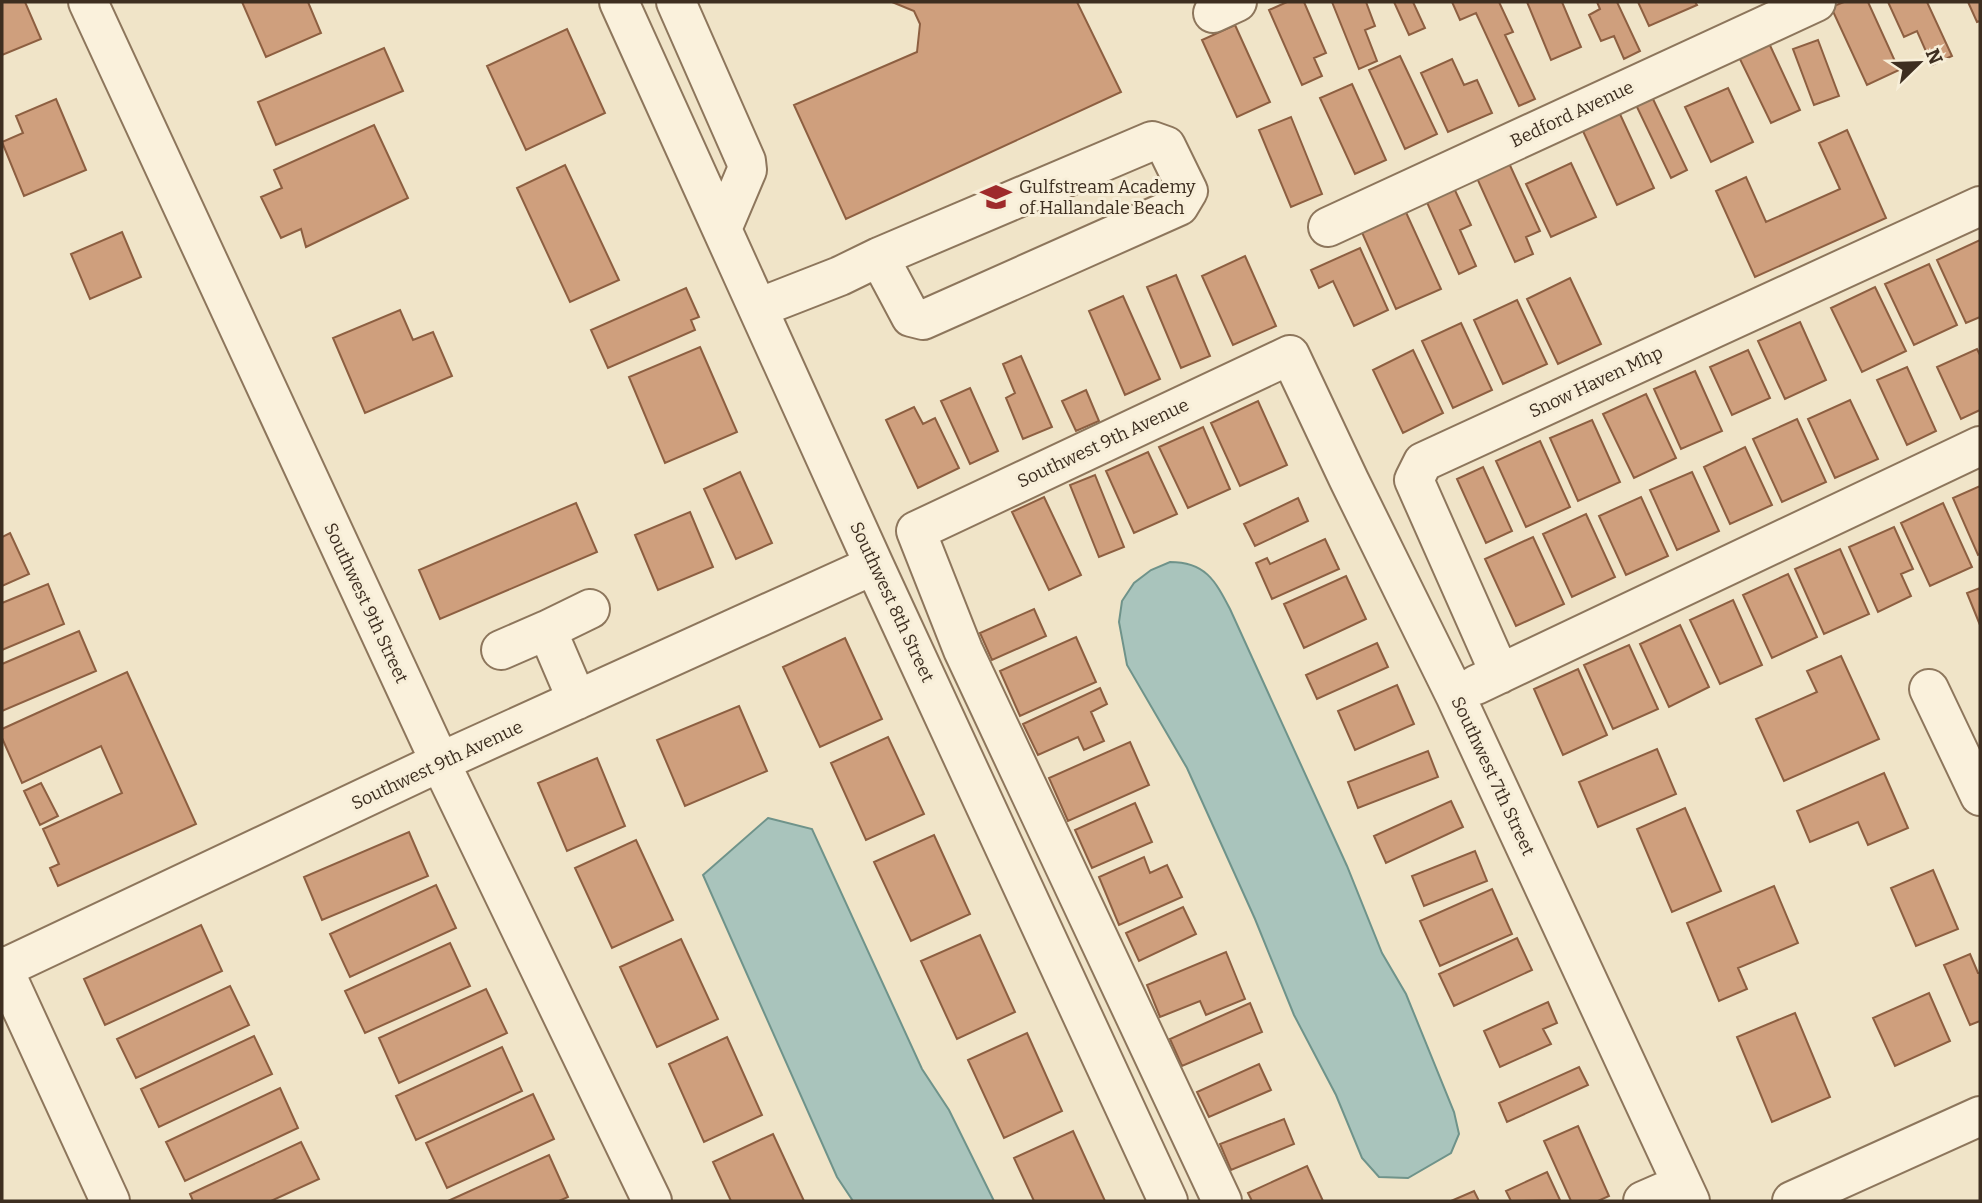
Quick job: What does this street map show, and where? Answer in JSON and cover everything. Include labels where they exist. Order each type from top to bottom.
[{"type":"street","name":"Southwest 9th Street","points":[[88,2],[440,762],[652,1201]]},
{"type":"street","name":"Southwest 8th Street","points":[[619,2],[874,565],[1168,1201]]},
{"type":"street","points":[[676,2],[746,161],[747,170],[722,229]]},
{"type":"street","name":"Bedford Avenue","points":[[1328,227],[1816,2]]},
{"type":"street","points":[[758,308],[839,276],[879,257],[1152,141],[1166,146],[1188,191],[1179,206],[923,320],[911,317],[879,257]]},
{"type":"street","name":"Snow Haven Mhp","points":[[1500,674],[1414,480],[1423,462],[1980,206]]},
{"type":"street","name":"Southwest 9th Avenue","points":[[1222,1201],[963,650],[916,531],[1290,355]]},
{"type":"street","name":"Southwest 7th Street","points":[[1290,355],[1455,695],[1686,1193]]},
{"type":"street","points":[[1455,695],[1980,446]]},
{"type":"street","name":"Southwest 9th Avenue","points":[[2,968],[440,762],[874,565]]},
{"type":"street","points":[[501,650],[590,609]]},
{"type":"street","points":[[547,630],[576,700]]},
{"type":"street","points":[[1929,689],[1980,796]]},
{"type":"street","points":[[2,968],[110,1201]]},
{"type":"street","points":[[1792,1201],[1980,1116]]},
{"type":"street","points":[[1643,1201],[1686,1193]]},
{"type":"water","points":[[1170,562],[1192,565],[1208,575],[1230,609],[1347,866],[1382,953],[1406,994],[1454,1112],[1459,1134],[1451,1153],[1408,1178],[1379,1177],[1362,1158],[1336,1095],[1294,1015],[1255,919],[1187,768],[1127,665],[1119,622],[1122,601],[1134,583],[1151,570]]},
{"type":"water","points":[[768,818],[812,829],[922,1069],[949,1110],[994,1201],[853,1201],[837,1177],[703,875]]},
{"type":"building","points":[[2,2],[25,2],[41,39],[2,55]]},
{"type":"building","points":[[242,2],[308,2],[321,33],[266,57]]},
{"type":"building","points":[[892,2],[1077,2],[1121,92],[846,219],[794,105],[917,52],[920,24],[914,11]]},
{"type":"building","points":[[1287,2],[1304,2],[1326,53],[1314,58],[1322,76],[1302,85],[1269,10]]},
{"type":"building","points":[[1332,2],[1366,2],[1375,26],[1365,30],[1377,61],[1359,69]]},
{"type":"building","points":[[1394,2],[1413,2],[1425,28],[1409,35]]},
{"type":"building","points":[[1452,2],[1499,2],[1513,32],[1505,35],[1535,99],[1519,106],[1476,13],[1460,20]]},
{"type":"building","points":[[1527,2],[1562,2],[1581,47],[1551,60]]},
{"type":"building","points":[[1597,2],[1617,2],[1640,51],[1624,59],[1614,36],[1601,41],[1589,15],[1600,9]]},
{"type":"building","points":[[1638,2],[1695,2],[1697,5],[1649,26]]},
{"type":"building","points":[[1844,2],[1868,2],[1899,70],[1867,85],[1831,7]]},
{"type":"building","points":[[1888,2],[1927,2],[1952,56],[1932,65],[1917,31],[1904,37]]},
{"type":"building","points":[[1968,2],[1980,2],[1980,21],[1977,22]]},
{"type":"building","points":[[1235,25],[1270,102],[1237,117],[1202,40]]},
{"type":"building","points":[[567,29],[605,113],[526,150],[487,66]]},
{"type":"building","points":[[1767,39],[1800,110],[1771,123],[1737,53]]},
{"type":"building","points":[[1818,40],[1839,96],[1814,105],[1793,49]]},
{"type":"building","points":[[384,48],[403,91],[276,145],[258,102]]},
{"type":"building","points":[[1400,56],[1437,134],[1405,149],[1369,70]]},
{"type":"building","points":[[1452,59],[1464,85],[1477,80],[1492,113],[1448,132],[1421,73]]},
{"type":"building","points":[[1352,84],[1386,160],[1355,174],[1320,98]]},
{"type":"building","points":[[1728,88],[1753,142],[1711,162],[1685,107]]},
{"type":"building","points":[[1652,97],[1687,170],[1671,178],[1636,105]]},
{"type":"building","points":[[56,99],[86,170],[24,196],[2,142],[23,133],[16,116]]},
{"type":"building","points":[[1619,112],[1654,188],[1617,205],[1582,129]]},
{"type":"building","points":[[1291,117],[1322,194],[1291,207],[1259,130]]},
{"type":"building","points":[[374,125],[408,198],[306,247],[301,229],[281,238],[261,197],[282,188],[274,170]]},
{"type":"building","points":[[1847,130],[1886,218],[1755,277],[1716,191],[1746,177],[1766,222],[1840,189],[1819,143]]},
{"type":"building","points":[[1508,161],[1540,231],[1526,237],[1533,254],[1515,262],[1476,176]]},
{"type":"building","points":[[1571,163],[1596,217],[1551,237],[1526,184]]},
{"type":"building","points":[[565,165],[619,280],[570,302],[517,188]]},
{"type":"building","points":[[1453,186],[1471,225],[1460,230],[1476,266],[1459,274],[1425,198]]},
{"type":"building","points":[[1404,208],[1441,289],[1396,309],[1360,228]]},
{"type":"building","points":[[122,232],[141,277],[90,299],[71,254]]},
{"type":"building","points":[[1980,240],[1980,317],[1966,323],[1937,260]]},
{"type":"building","points":[[1360,248],[1388,310],[1354,326],[1333,281],[1319,288],[1311,270]]},
{"type":"building","points":[[1245,256],[1276,326],[1233,345],[1202,276]]},
{"type":"building","points":[[1929,264],[1957,325],[1914,345],[1885,284]]},
{"type":"building","points":[[1176,275],[1210,356],[1181,368],[1147,287]]},
{"type":"building","points":[[1570,278],[1601,344],[1558,364],[1527,299]]},
{"type":"building","points":[[1875,287],[1906,351],[1862,372],[1831,308]]},
{"type":"building","points":[[686,288],[699,317],[691,320],[695,330],[608,368],[591,330]]},
{"type":"building","points":[[1123,296],[1160,379],[1125,395],[1089,311]]},
{"type":"building","points":[[1517,300],[1547,364],[1503,384],[1474,320]]},
{"type":"building","points":[[400,310],[413,340],[433,332],[452,376],[365,413],[333,338]]},
{"type":"building","points":[[1800,322],[1826,380],[1785,399],[1758,341]]},
{"type":"building","points":[[1461,323],[1492,390],[1453,408],[1422,341]]},
{"type":"building","points":[[700,347],[737,432],[665,463],[629,377]]},
{"type":"building","points":[[1977,349],[1980,355],[1980,410],[1961,419],[1937,367]]},
{"type":"building","points":[[1413,350],[1443,413],[1403,433],[1373,370]]},
{"type":"building","points":[[1748,350],[1770,398],[1732,415],[1710,367]]},
{"type":"building","points":[[1021,356],[1052,427],[1023,439],[1006,398],[1015,393],[1003,364]]},
{"type":"building","points":[[1907,367],[1936,431],[1907,445],[1877,380]]},
{"type":"building","points":[[1695,371],[1722,431],[1681,449],[1654,389]]},
{"type":"building","points":[[970,388],[998,451],[970,464],[941,401]]},
{"type":"building","points":[[1086,390],[1099,421],[1076,431],[1062,401]]},
{"type":"building","points":[[1646,394],[1676,458],[1634,478],[1603,414]]},
{"type":"building","points":[[1850,400],[1878,459],[1835,478],[1808,419]]},
{"type":"building","points":[[1258,401],[1287,465],[1240,486],[1211,423]]},
{"type":"building","points":[[914,407],[923,424],[935,418],[959,468],[918,488],[886,420]]},
{"type":"building","points":[[1797,419],[1826,482],[1782,502],[1753,439]]},
{"type":"building","points":[[1592,420],[1620,482],[1578,501],[1550,438]]},
{"type":"building","points":[[1203,427],[1230,489],[1188,508],[1159,447]]},
{"type":"building","points":[[1540,441],[1570,507],[1526,527],[1496,461]]},
{"type":"building","points":[[1745,447],[1772,505],[1730,524],[1704,467]]},
{"type":"building","points":[[1148,452],[1177,514],[1134,533],[1106,471]]},
{"type":"building","points":[[1483,467],[1512,531],[1486,543],[1457,479]]},
{"type":"building","points":[[740,472],[772,543],[736,559],[704,489]]},
{"type":"building","points":[[1692,472],[1719,531],[1677,550],[1650,490]]},
{"type":"building","points":[[1095,475],[1124,547],[1099,557],[1070,485]]},
{"type":"building","points":[[1980,486],[1980,554],[1978,555],[1953,498]]},
{"type":"building","points":[[1044,497],[1081,575],[1049,590],[1012,512]]},
{"type":"building","points":[[1641,497],[1668,556],[1626,575],[1599,516]]},
{"type":"building","points":[[1298,498],[1308,521],[1255,546],[1244,524]]},
{"type":"building","points":[[576,503],[597,552],[440,619],[419,570]]},
{"type":"building","points":[[1943,503],[1972,567],[1930,586],[1901,523]]},
{"type":"building","points":[[690,512],[713,567],[658,590],[635,535]]},
{"type":"building","points":[[1586,514],[1615,577],[1572,597],[1543,534]]},
{"type":"building","points":[[1894,527],[1913,569],[1901,574],[1911,596],[1878,612],[1849,547]]},
{"type":"building","points":[[10,533],[29,574],[2,586],[2,537]]},
{"type":"building","points":[[1533,537],[1564,604],[1516,626],[1485,559]]},
{"type":"building","points":[[1325,539],[1339,569],[1272,599],[1256,563],[1267,558],[1270,564]]},
{"type":"building","points":[[1840,549],[1869,614],[1824,634],[1795,569]]},
{"type":"building","points":[[1788,574],[1817,637],[1772,658],[1743,595]]},
{"type":"building","points":[[1346,576],[1366,619],[1304,648],[1284,604]]},
{"type":"building","points":[[48,584],[64,624],[2,650],[2,603]]},
{"type":"building","points":[[1980,588],[1980,625],[1967,593]]},
{"type":"building","points":[[1733,600],[1762,665],[1720,684],[1690,620]]},
{"type":"building","points":[[1034,609],[1046,636],[992,660],[980,633]]},
{"type":"building","points":[[1680,625],[1709,687],[1669,707],[1640,644]]},
{"type":"building","points":[[79,631],[96,671],[2,711],[2,664]]},
{"type":"building","points":[[1076,637],[1096,682],[1020,716],[1000,671]]},
{"type":"building","points":[[845,638],[882,719],[820,747],[783,667]]},
{"type":"building","points":[[1377,643],[1388,667],[1317,699],[1306,675]]},
{"type":"building","points":[[1629,645],[1658,709],[1613,729],[1584,665]]},
{"type":"building","points":[[1841,656],[1879,739],[1784,781],[1756,719],[1817,692],[1807,671]]},
{"type":"building","points":[[1578,669],[1607,735],[1563,755],[1534,689]]},
{"type":"building","points":[[127,672],[196,824],[58,886],[50,868],[59,864],[43,829],[122,793],[101,746],[22,783],[2,738],[2,729]]},
{"type":"building","points":[[1397,685],[1414,724],[1355,750],[1338,711]]},
{"type":"building","points":[[1100,688],[1107,704],[1091,712],[1104,741],[1084,750],[1078,737],[1038,755],[1023,724]]},
{"type":"building","points":[[739,706],[767,771],[685,806],[657,740]]},
{"type":"building","points":[[888,737],[924,814],[866,840],[831,763]]},
{"type":"building","points":[[1130,742],[1149,785],[1068,821],[1049,778]]},
{"type":"building","points":[[1657,749],[1676,794],[1598,827],[1579,782]]},
{"type":"building","points":[[1428,751],[1438,777],[1358,808],[1348,782]]},
{"type":"building","points":[[597,758],[625,826],[567,851],[538,783]]},
{"type":"building","points":[[1884,773],[1908,828],[1868,845],[1858,822],[1810,842],[1797,811]]},
{"type":"building","points":[[41,783],[58,816],[40,825],[24,791]]},
{"type":"building","points":[[1451,801],[1463,827],[1386,863],[1374,836]]},
{"type":"building","points":[[1135,803],[1152,842],[1092,868],[1075,830]]},
{"type":"building","points":[[1685,808],[1721,891],[1672,912],[1637,829]]},
{"type":"building","points":[[409,832],[428,876],[322,920],[304,877]]},
{"type":"building","points":[[934,835],[970,914],[911,941],[874,862]]},
{"type":"building","points":[[636,840],[673,920],[612,948],[575,868]]},
{"type":"building","points":[[1475,851],[1487,881],[1424,906],[1412,876]]},
{"type":"building","points":[[1144,857],[1150,873],[1167,865],[1182,897],[1119,925],[1099,877]]},
{"type":"building","points":[[1933,870],[1958,929],[1916,946],[1891,888]]},
{"type":"building","points":[[436,885],[456,928],[350,977],[330,934]]},
{"type":"building","points":[[1774,886],[1798,943],[1738,968],[1747,989],[1719,1001],[1687,923]]},
{"type":"building","points":[[1492,889],[1512,934],[1440,966],[1420,921]]},
{"type":"building","points":[[1183,907],[1196,934],[1139,961],[1126,933]]},
{"type":"building","points":[[201,925],[222,971],[105,1025],[84,979]]},
{"type":"building","points":[[980,935],[1015,1012],[957,1039],[921,961]]},
{"type":"building","points":[[1517,938],[1532,970],[1454,1006],[1439,974]]},
{"type":"building","points":[[681,939],[718,1019],[657,1047],[620,967]]},
{"type":"building","points":[[450,943],[470,986],[365,1033],[345,991]]},
{"type":"building","points":[[1226,952],[1245,999],[1206,1015],[1200,1001],[1160,1017],[1147,985]]},
{"type":"building","points":[[1970,954],[1980,973],[1980,1021],[1970,1025],[1944,965]]},
{"type":"building","points":[[230,986],[249,1025],[136,1078],[117,1039]]},
{"type":"building","points":[[486,989],[507,1033],[399,1083],[379,1038]]},
{"type":"building","points":[[1929,993],[1950,1041],[1895,1066],[1873,1018]]},
{"type":"building","points":[[1548,1002],[1557,1023],[1543,1029],[1551,1044],[1500,1067],[1484,1031]]},
{"type":"building","points":[[1250,1003],[1262,1032],[1182,1066],[1170,1039]]},
{"type":"building","points":[[1795,1013],[1830,1097],[1772,1122],[1737,1037]]},
{"type":"building","points":[[1027,1033],[1062,1111],[1004,1138],[968,1060]]},
{"type":"building","points":[[254,1036],[272,1074],[159,1127],[141,1089]]},
{"type":"building","points":[[727,1037],[762,1115],[704,1142],[669,1064]]},
{"type":"building","points":[[502,1047],[522,1091],[416,1140],[396,1096]]},
{"type":"building","points":[[1259,1064],[1271,1090],[1209,1117],[1197,1092]]},
{"type":"building","points":[[1579,1067],[1588,1085],[1507,1122],[1499,1103]]},
{"type":"building","points":[[280,1088],[298,1128],[185,1181],[166,1142]]},
{"type":"building","points":[[533,1094],[554,1139],[447,1188],[426,1143]]},
{"type":"building","points":[[1284,1119],[1294,1144],[1231,1170],[1220,1144]]},
{"type":"building","points":[[1578,1126],[1609,1196],[1598,1201],[1571,1201],[1544,1141]]},
{"type":"building","points":[[1073,1131],[1105,1201],[1034,1201],[1014,1158]]},
{"type":"building","points":[[773,1134],[804,1201],[731,1201],[713,1162]]},
{"type":"building","points":[[301,1142],[319,1179],[271,1201],[193,1201],[190,1194]]},
{"type":"building","points":[[549,1155],[568,1197],[559,1201],[448,1201]]},
{"type":"building","points":[[1307,1166],[1323,1201],[1252,1201],[1248,1193]]},
{"type":"building","points":[[1547,1172],[1560,1200],[1511,1201],[1506,1191]]},
{"type":"building","points":[[1474,1191],[1479,1201],[1451,1201]]},
{"type":"place","name":"Gulfstream Academy of Hallandale Beach","points":[[996,197]]}]
